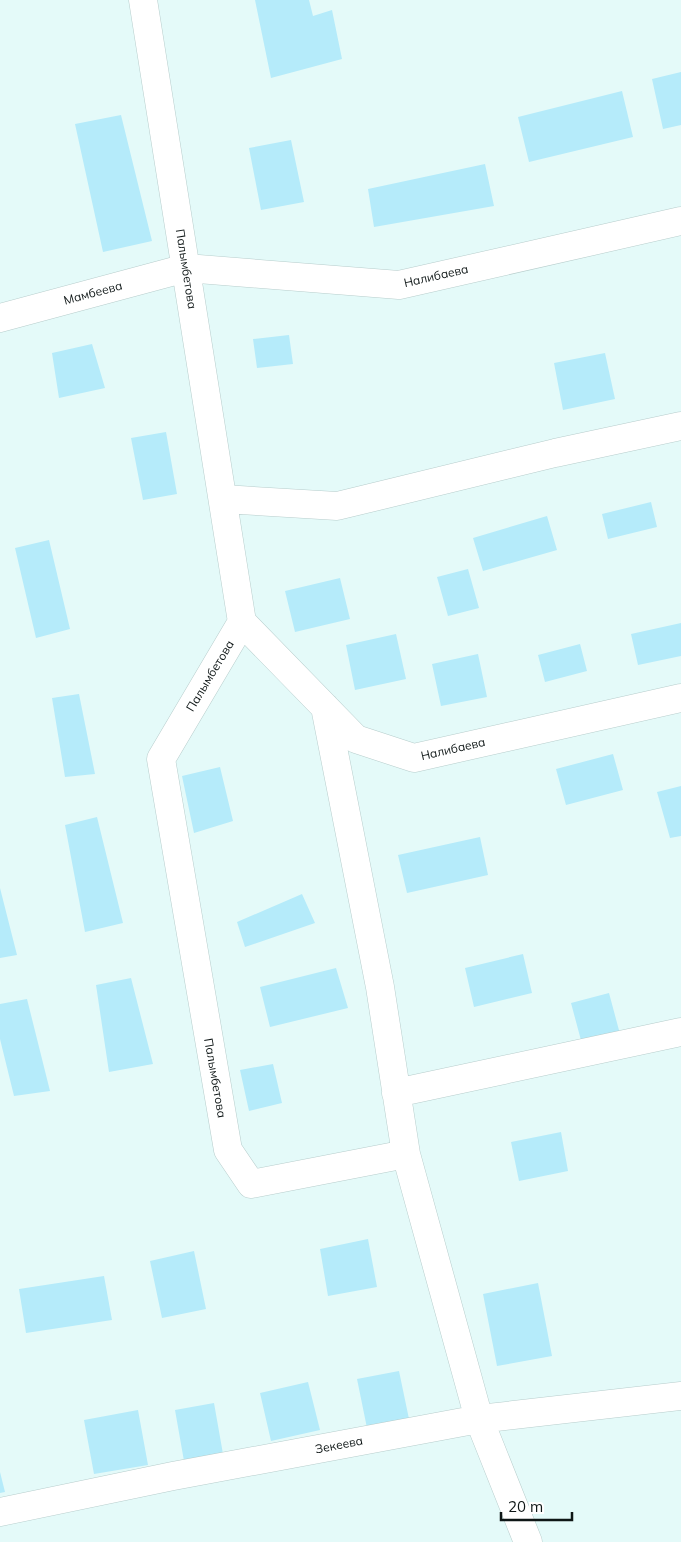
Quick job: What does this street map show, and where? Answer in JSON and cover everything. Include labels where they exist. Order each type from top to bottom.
[{"type":"street","name":"Палымбетова","points":[[143,0],[242,622],[161,759],[228,1150],[251,1184],[406,1154]]},
{"type":"street","name":"Налибаева","points":[[186,268],[399,285],[681,220]]},
{"type":"street","name":"Мамбеева","points":[[0,318],[186,268]]},
{"type":"street","points":[[222,499],[338,506],[555,453],[681,426]]},
{"type":"street","name":"Налибаева","points":[[242,622],[356,739],[414,758],[681,698]]},
{"type":"street","points":[[325,708],[380,987],[406,1154],[479,1419],[528,1542]]},
{"type":"street","points":[[396,1093],[681,1032]]},
{"type":"street","name":"Зекеева","points":[[0,1512],[173,1476],[479,1419],[681,1396]]},
{"type":"building","points":[[255,0],[309,0],[313,16],[332,10],[342,59],[271,78]]},
{"type":"building","points":[[681,72],[681,125],[663,129],[652,79]]},
{"type":"building","points":[[622,91],[633,137],[529,162],[518,117]]},
{"type":"building","points":[[121,115],[152,241],[103,252],[75,124]]},
{"type":"building","points":[[291,140],[304,202],[261,210],[249,148]]},
{"type":"building","points":[[485,164],[494,206],[374,227],[368,189]]},
{"type":"building","points":[[289,335],[293,364],[257,368],[253,339]]},
{"type":"building","points":[[92,344],[105,388],[59,398],[52,353]]},
{"type":"building","points":[[605,353],[615,399],[563,410],[554,363]]},
{"type":"building","points":[[166,432],[177,494],[143,500],[131,438]]},
{"type":"building","points":[[651,502],[657,527],[608,539],[602,514]]},
{"type":"building","points":[[547,516],[557,550],[483,571],[473,538]]},
{"type":"building","points":[[49,540],[70,629],[36,638],[15,548]]},
{"type":"building","points":[[468,569],[479,608],[448,616],[437,577]]},
{"type":"building","points":[[340,578],[350,619],[295,632],[285,591]]},
{"type":"building","points":[[681,623],[681,656],[638,665],[631,634]]},
{"type":"building","points":[[396,634],[406,679],[355,690],[346,645]]},
{"type":"building","points":[[580,644],[587,671],[545,682],[538,655]]},
{"type":"building","points":[[478,654],[487,697],[441,706],[432,664]]},
{"type":"building","points":[[79,694],[95,774],[65,777],[52,698]]},
{"type":"building","points":[[613,754],[623,790],[566,805],[556,769]]},
{"type":"building","points":[[220,767],[233,821],[194,833],[182,776]]},
{"type":"building","points":[[681,786],[681,836],[670,838],[657,792]]},
{"type":"building","points":[[97,817],[123,923],[85,932],[65,825]]},
{"type":"building","points":[[480,837],[488,875],[407,893],[398,855]]},
{"type":"building","points":[[0,888],[17,955],[0,958]]},
{"type":"building","points":[[302,894],[315,923],[245,947],[237,922]]},
{"type":"building","points":[[523,954],[532,993],[474,1007],[465,968]]},
{"type":"building","points":[[336,968],[348,1008],[270,1027],[260,987]]},
{"type":"building","points":[[131,978],[153,1064],[109,1072],[96,985]]},
{"type":"building","points":[[609,993],[620,1034],[582,1044],[571,1003]]},
{"type":"building","points":[[27,999],[50,1091],[14,1096],[0,1039],[0,1004]]},
{"type":"building","points":[[273,1064],[282,1103],[249,1111],[240,1070]]},
{"type":"building","points":[[561,1132],[568,1171],[519,1181],[511,1142]]},
{"type":"building","points":[[368,1239],[377,1287],[328,1296],[320,1249]]},
{"type":"building","points":[[194,1251],[206,1309],[162,1318],[150,1261]]},
{"type":"building","points":[[104,1276],[112,1320],[26,1333],[19,1289]]},
{"type":"building","points":[[538,1283],[552,1356],[497,1366],[483,1294]]},
{"type":"building","points":[[399,1371],[409,1419],[367,1428],[357,1379]]},
{"type":"building","points":[[308,1382],[320,1430],[271,1441],[260,1393]]},
{"type":"building","points":[[214,1403],[223,1454],[184,1461],[175,1410]]},
{"type":"building","points":[[138,1410],[148,1465],[94,1474],[84,1420]]},
{"type":"building","points":[[0,1472],[5,1492],[0,1493]]}]
